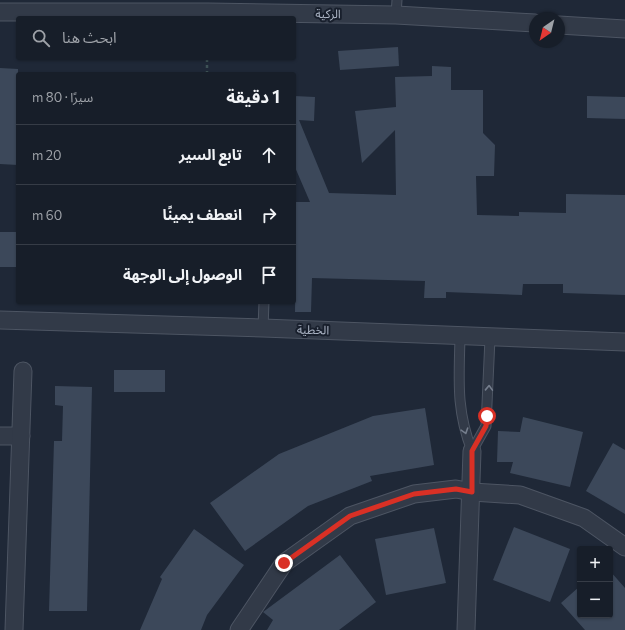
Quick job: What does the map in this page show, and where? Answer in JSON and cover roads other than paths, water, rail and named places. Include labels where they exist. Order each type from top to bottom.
[{"type":"street","name":"الركية","points":[[0,12],[200,12],[397,8],[529,22]]},
{"type":"street","points":[[565,25],[625,29]]},
{"type":"street","name":"الخطية","points":[[0,320],[263,328],[460,337],[625,342]]},
{"type":"street","points":[[14,630],[8,607],[21,436],[23,371]]},
{"type":"street","points":[[0,436],[21,436]]},
{"type":"street","points":[[466,630],[472,492],[472,451]]},
{"type":"street","points":[[239,630],[284,563],[350,516],[414,494],[456,489],[472,492],[520,495],[584,518],[625,547]]},
{"type":"lane","points":[[263,328],[264,304]]},
{"type":"lane","points":[[460,337],[459,382],[461,415],[472,451]]},
{"type":"lane","points":[[472,451],[486,426],[490,338]]}]
